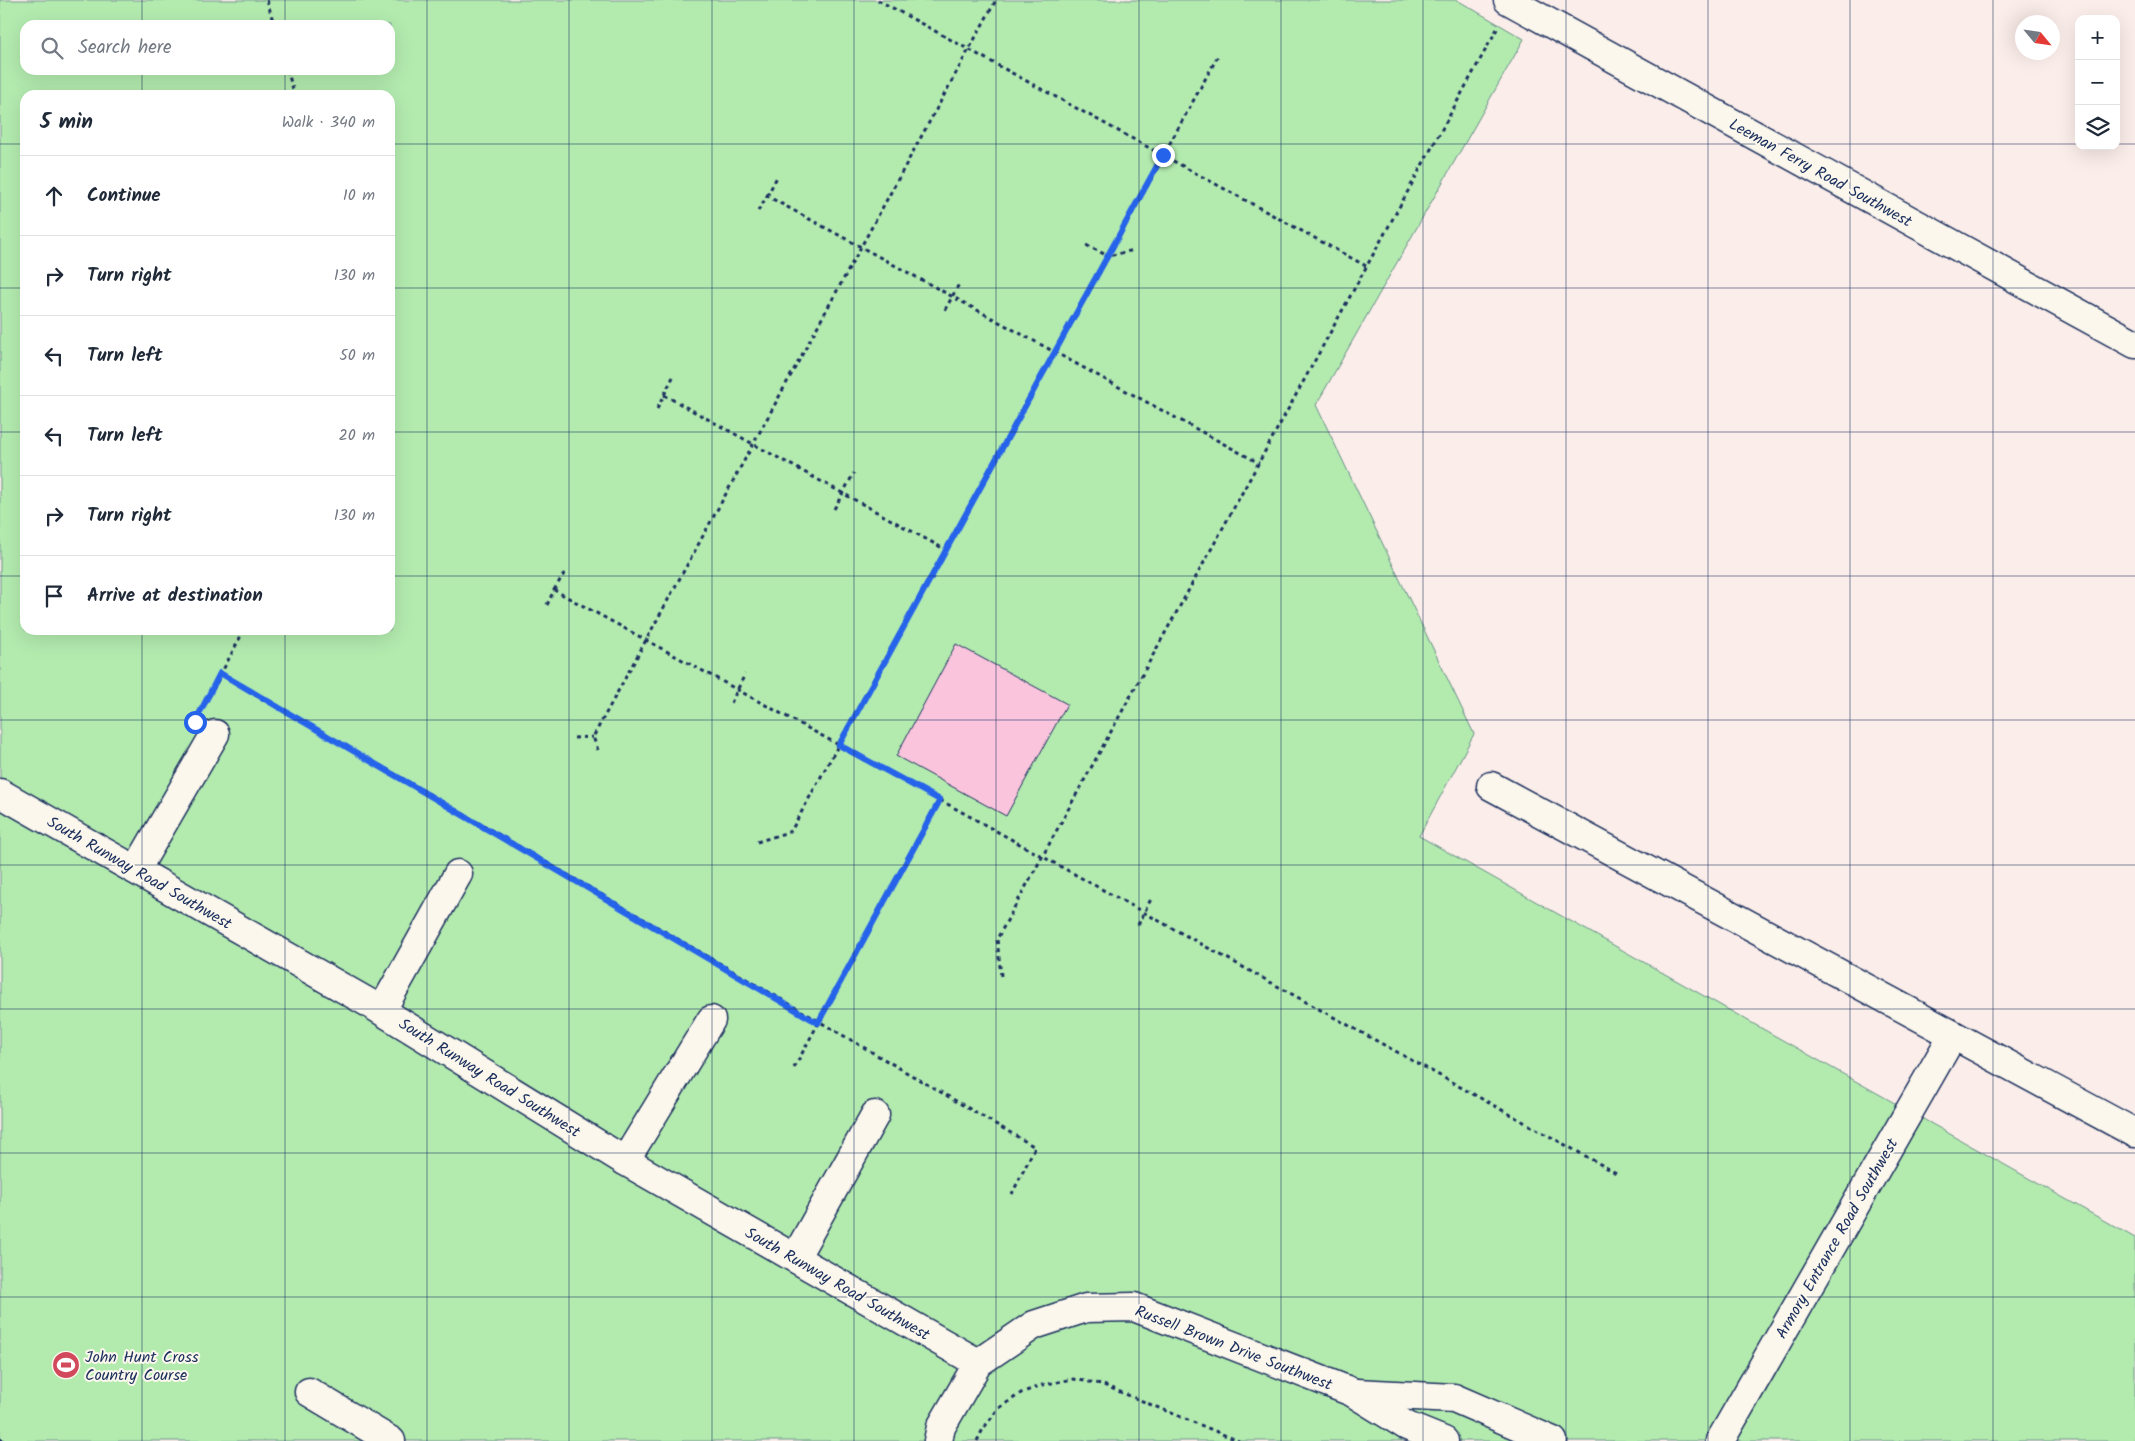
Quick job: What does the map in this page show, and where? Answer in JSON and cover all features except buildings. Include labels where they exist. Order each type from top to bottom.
[{"type":"street","name":"Leeman Ferry Road Southwest","points":[[1510,1],[2135,344]]},
{"type":"street","points":[[136,870],[215,734]]},
{"type":"street","points":[[1491,786],[2135,1133]]},
{"type":"street","name":"South Runway Road Southwest","points":[[0,793],[382,1010],[625,1161],[978,1363]]},
{"type":"street","points":[[382,1010],[458,874]]},
{"type":"street","points":[[625,1161],[711,1020]]},
{"type":"street","name":"Armory Entrance Road Southwest","points":[[1720,1441],[1953,1035]]},
{"type":"street","points":[[795,1258],[875,1115]]},
{"type":"street","name":"Russell Brown Drive Southwest","points":[[938,1441],[941,1427],[978,1363],[1034,1325],[1086,1308],[1134,1307],[1352,1392],[1407,1426],[1444,1441]]},
{"type":"street","points":[[309,1392],[391,1441]]},
{"type":"street","name":"Russell Brown Drive Southwest","points":[[1352,1392],[1454,1398],[1553,1441]]},
{"type":"path","points":[[267,0],[273,20]]},
{"type":"path","points":[[878,0],[1366,266]]},
{"type":"path","points":[[598,750],[593,737],[996,0]]},
{"type":"path","points":[[1001,976],[997,939],[1510,1]]},
{"type":"path","points":[[757,842],[791,831],[1219,54]]},
{"type":"path","points":[[289,75],[293,90]]},
{"type":"path","points":[[758,211],[778,175]]},
{"type":"path","points":[[767,196],[1259,463]]},
{"type":"path","points":[[1086,245],[1108,256],[1134,250]]},
{"type":"path","points":[[945,310],[959,284]]},
{"type":"path","points":[[657,409],[674,377]]},
{"type":"path","points":[[664,395],[946,550]]},
{"type":"path","points":[[834,509],[854,473]]},
{"type":"path","points":[[547,605],[565,572]]},
{"type":"path","points":[[554,590],[940,800],[1618,1174]]},
{"type":"path","points":[[204,706],[241,635]]},
{"type":"path","points":[[220,673],[818,1023],[1035,1147],[1012,1194]]},
{"type":"path","points":[[731,702],[745,674]]},
{"type":"path","points":[[574,738],[593,737]]},
{"type":"path","points":[[794,1068],[940,800]]},
{"type":"path","points":[[1138,926],[1152,900]]},
{"type":"path","points":[[977,1441],[983,1429],[998,1409],[1021,1393],[1042,1385],[1074,1380],[1101,1384],[1239,1441]]},
{"type":"green space","points":[[0,0],[1457,0],[1524,39],[1316,405],[1474,734],[1419,836],[2135,1238],[2135,1441],[0,1441]]},
{"type":"place","name":"John Hunt Cross Country Course","points":[[66,1365]]},
{"type":"route","points":[[195,722],[220,673],[818,1023],[940,800],[839,745],[1163,155]]}]
